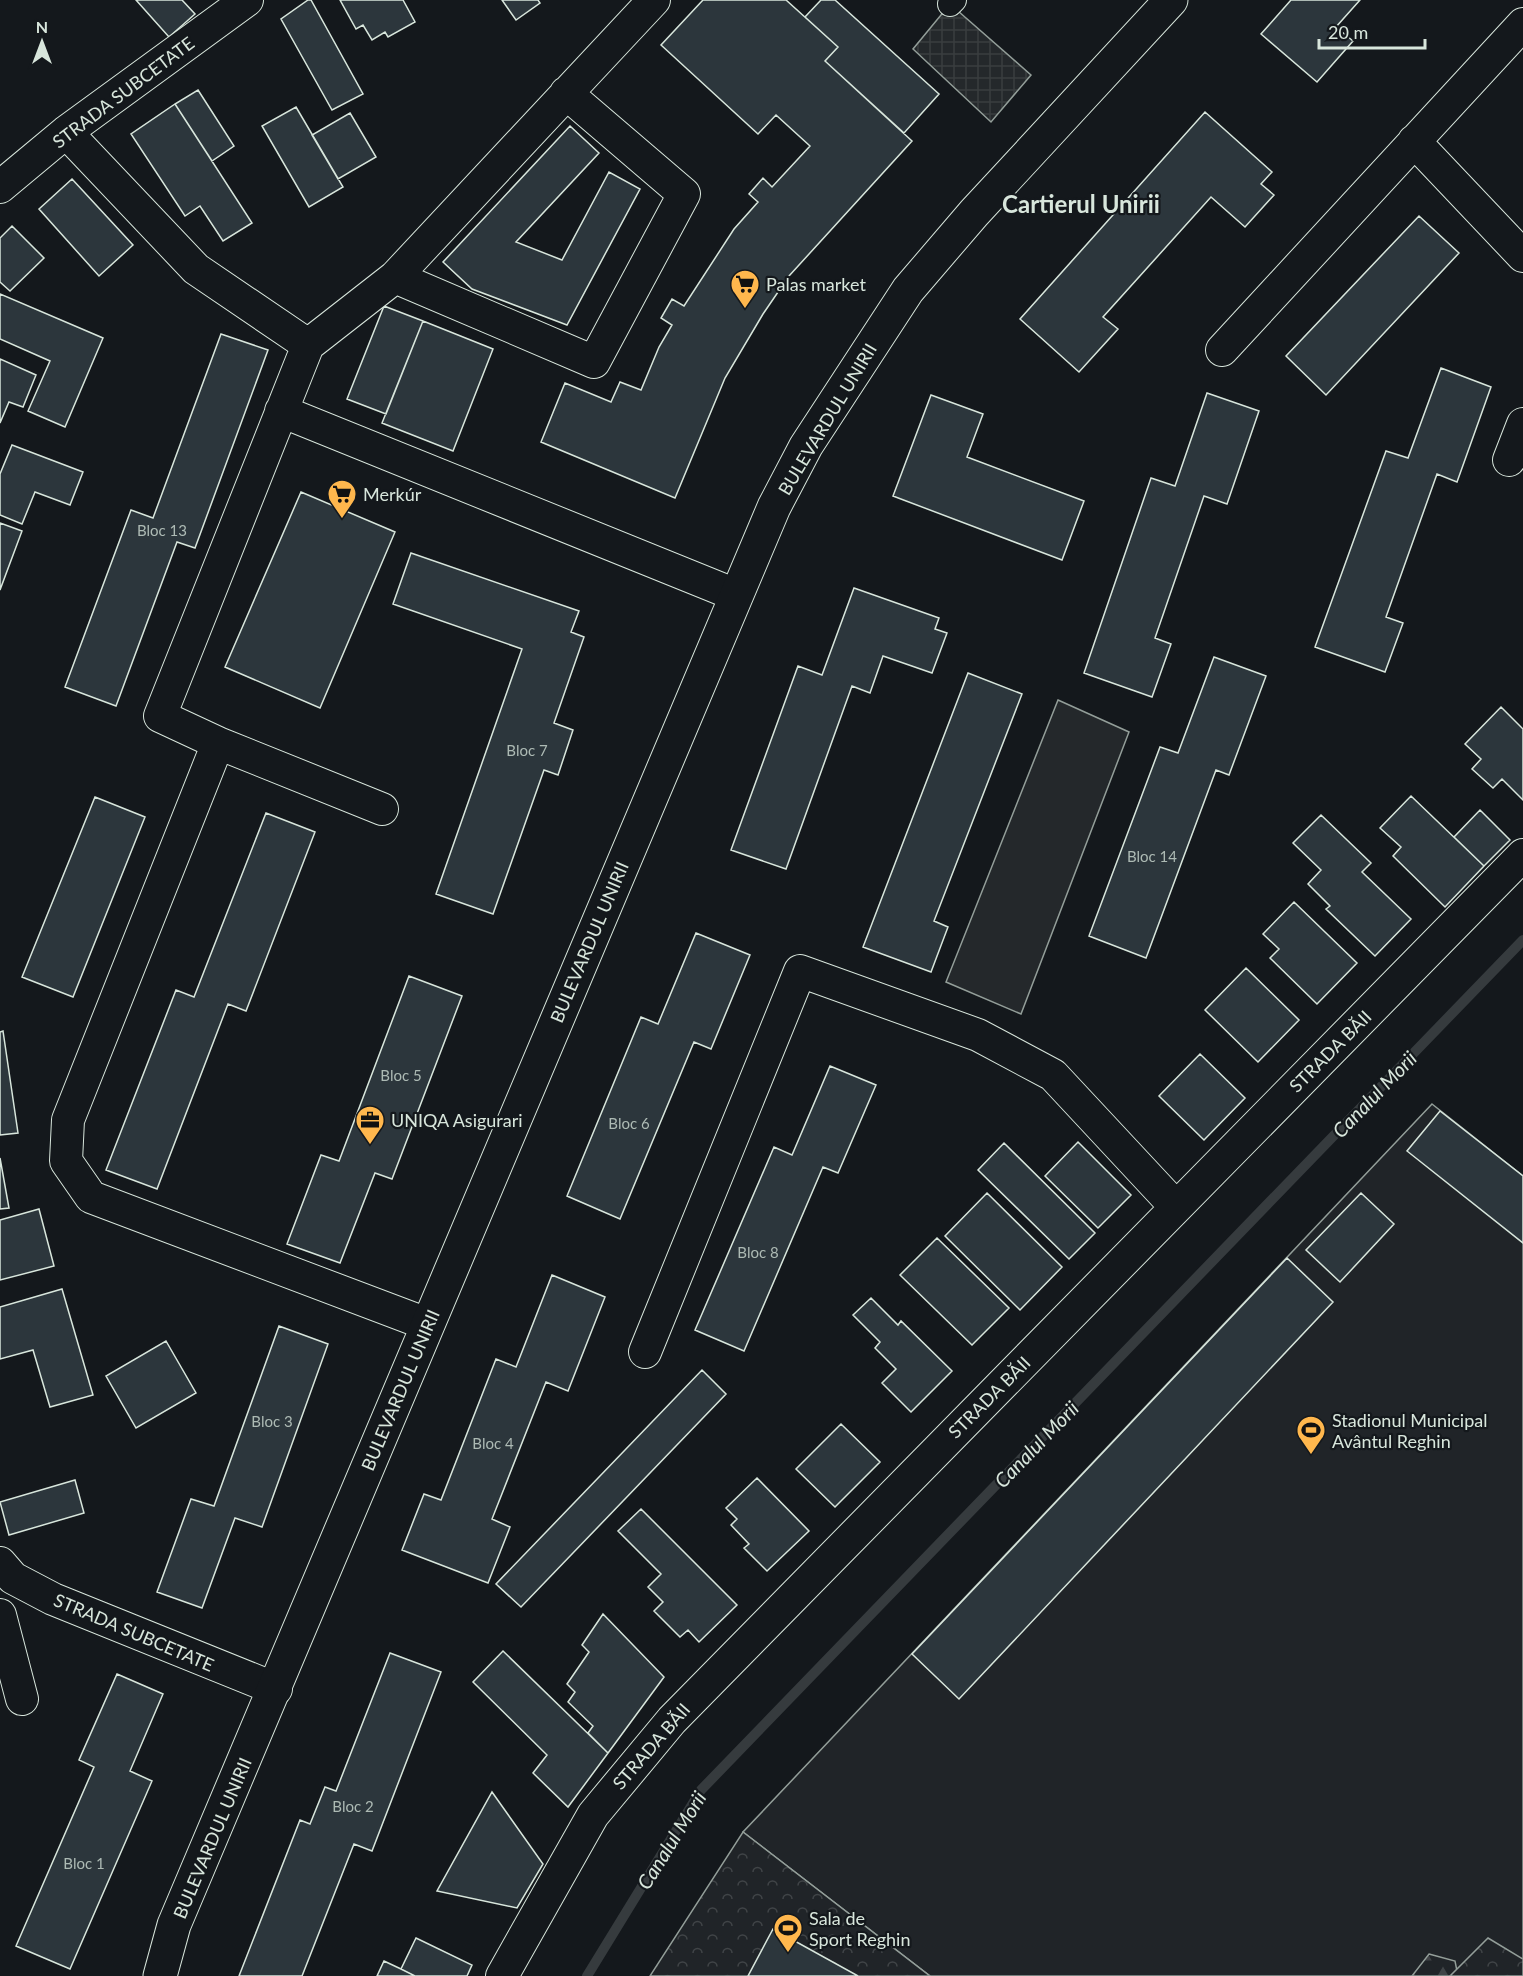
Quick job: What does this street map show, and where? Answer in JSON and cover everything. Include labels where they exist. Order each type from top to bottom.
[{"type":"main road","name":"BULEVARDUL UNIRII","points":[[160,1976],[174,1925],[276,1689],[427,1324],[774,507],[806,446],[908,290],[974,213],[1171,0]]},
{"type":"street","name":"STRADA SUBCETATE","points":[[0,187],[66,132],[247,0]]},
{"type":"street","points":[[382,809],[218,743],[160,716],[308,345],[395,277],[654,0]]},
{"type":"street","points":[[1222,350],[1523,24]]},
{"type":"street","points":[[395,277],[594,362],[684,194],[566,93]]},
{"type":"street","points":[[66,132],[196,269],[308,345]]},
{"type":"street","points":[[1414,141],[1523,256]]},
{"type":"street","points":[[281,411],[736,595]]},
{"type":"street","points":[[1509,460],[1523,424]]},
{"type":"street","points":[[218,743],[68,1120],[66,1161],[91,1197],[427,1324]]},
{"type":"street","name":"STRADA BĂII","points":[[502,1976],[594,1815],[672,1720],[1523,855]]},
{"type":"street","points":[[645,1352],[800,971],[978,1035],[1053,1075],[1176,1207]]},
{"type":"street","name":"STRADA SUBCETATE","points":[[0,1563],[13,1578],[53,1599],[276,1689]]},
{"type":"street","points":[[0,1615],[22,1699]]},
{"type":"green space","name":"Stadionul Municipal Avântul Reghin","points":[[1432,1104],[1523,1176],[1523,1959],[1450,1976],[930,1976],[743,1832]]},
{"type":"green space","points":[[743,1832],[930,1976],[650,1976]]},
{"type":"green space","points":[[1488,1938],[1523,1959],[1523,1976],[1450,1976]]},
{"type":"green space","points":[[1429,1954],[1455,1961],[1458,1976],[1412,1976]]},
{"type":"shaded area","points":[[950,4],[1031,75],[991,122],[913,49]]},
{"type":"shaded area","points":[[1058,700],[1129,732],[1021,1014],[946,982]]},
{"type":"building","points":[[136,0],[182,0],[195,14],[169,37]]},
{"type":"building","points":[[311,0],[363,94],[332,110],[281,19]]},
{"type":"building","points":[[340,0],[403,0],[415,22],[388,37],[385,32],[372,40],[363,25],[356,29]]},
{"type":"building","points":[[502,0],[538,0],[540,3],[516,20]]},
{"type":"building","points":[[703,0],[786,0],[838,47],[825,61],[912,141],[789,276],[763,314],[725,378],[675,498],[541,442],[565,383],[611,402],[620,382],[641,390],[659,347],[672,325],[661,318],[672,299],[684,306],[734,229],[758,202],[749,194],[763,178],[772,187],[810,146],[776,115],[758,134],[661,45]]},
{"type":"building","points":[[821,0],[835,0],[939,94],[904,133],[825,61],[838,47],[805,17]]},
{"type":"building","points":[[1291,0],[1360,0],[1336,27],[1353,41],[1317,82],[1261,34]]},
{"type":"building","points":[[198,90],[234,146],[212,161],[175,104]]},
{"type":"building","points":[[175,104],[252,223],[223,241],[200,206],[185,216],[131,134]]},
{"type":"building","points":[[296,107],[343,187],[309,207],[262,126]]},
{"type":"building","points":[[1205,112],[1272,172],[1261,184],[1274,195],[1245,227],[1211,197],[1103,317],[1118,329],[1079,372],[1020,319]]},
{"type":"building","points":[[350,113],[376,157],[338,179],[312,135]]},
{"type":"building","points":[[570,126],[599,153],[516,242],[562,260],[609,172],[640,189],[567,325],[472,289],[443,262]]},
{"type":"building","points":[[72,179],[133,245],[99,276],[39,209]]},
{"type":"building","points":[[1419,216],[1459,253],[1326,395],[1286,356]]},
{"type":"building","points":[[12,226],[44,258],[10,291],[0,282],[0,238]]},
{"type":"building","points":[[0,294],[103,338],[65,427],[28,411],[50,361],[0,339]]},
{"type":"building","points":[[384,306],[423,321],[386,414],[347,399]]},
{"type":"building","points":[[423,321],[493,349],[453,451],[382,423]]},
{"type":"building","points":[[221,334],[268,350],[195,548],[177,542],[116,706],[65,687],[131,510],[153,518]]},
{"type":"building","points":[[0,359],[36,375],[23,407],[9,402],[0,423]]},
{"type":"building","points":[[1441,368],[1491,387],[1457,482],[1437,474],[1386,617],[1403,623],[1385,672],[1315,647],[1386,451],[1408,458]]},
{"type":"building","points":[[1207,393],[1259,411],[1227,504],[1204,496],[1155,638],[1171,644],[1152,697],[1084,673],[1151,478],[1175,486]]},
{"type":"building","points":[[931,395],[983,414],[967,457],[1084,501],[1062,560],[893,496]]},
{"type":"building","points":[[12,445],[83,472],[70,505],[35,492],[22,524],[0,515],[0,474]]},
{"type":"building","points":[[301,492],[395,532],[320,708],[225,667]]},
{"type":"building","points":[[0,523],[22,531],[0,590]]},
{"type":"building","points":[[411,553],[579,611],[571,632],[584,637],[554,723],[573,730],[558,775],[544,770],[493,914],[436,894],[522,649],[393,604]]},
{"type":"building","points":[[854,588],[939,618],[935,629],[947,633],[932,673],[883,656],[870,693],[852,686],[786,869],[731,850],[798,666],[822,675]]},
{"type":"building","points":[[1214,657],[1266,676],[1229,775],[1216,770],[1146,958],[1089,936],[1160,747],[1178,753]]},
{"type":"building","points":[[968,673],[1022,694],[934,921],[948,927],[931,972],[863,947]]},
{"type":"building","points":[[1501,707],[1523,729],[1523,800],[1502,779],[1493,788],[1472,769],[1481,759],[1465,744]]},
{"type":"building","points":[[1411,796],[1484,866],[1445,907],[1393,856],[1401,847],[1380,828]]},
{"type":"building","points":[[95,797],[145,817],[73,997],[22,977]]},
{"type":"building","points":[[1480,810],[1510,840],[1484,866],[1454,837]]},
{"type":"building","points":[[266,813],[315,832],[246,1011],[228,1004],[157,1189],[106,1170],[176,990],[194,997]]},
{"type":"building","points":[[1321,815],[1371,863],[1362,872],[1411,919],[1375,956],[1326,909],[1330,906],[1308,884],[1321,870],[1293,843]]},
{"type":"building","points":[[1294,902],[1357,963],[1317,1004],[1270,958],[1279,949],[1263,934]]},
{"type":"building","points":[[696,933],[750,955],[711,1049],[694,1042],[620,1219],[567,1196],[641,1017],[658,1024]]},
{"type":"building","points":[[1246,968],[1299,1020],[1258,1062],[1205,1010]]},
{"type":"building","points":[[409,976],[462,996],[392,1179],[375,1173],[340,1263],[287,1244],[321,1155],[339,1161]]},
{"type":"building","points":[[3,1031],[18,1133],[0,1135],[0,1032]]},
{"type":"building","points":[[1200,1054],[1245,1098],[1204,1140],[1159,1096]]},
{"type":"building","points":[[830,1066],[876,1085],[838,1173],[823,1167],[744,1351],[695,1330],[774,1147],[792,1155]]},
{"type":"building","points":[[1440,1111],[1523,1176],[1523,1243],[1407,1151]]},
{"type":"building","points":[[1078,1142],[1131,1195],[1098,1228],[1045,1176]]},
{"type":"building","points":[[1004,1143],[1095,1233],[1069,1259],[978,1170]]},
{"type":"building","points":[[0,1158],[9,1208],[0,1209]]},
{"type":"building","points":[[987,1193],[1062,1267],[1020,1310],[945,1236]]},
{"type":"building","points":[[1361,1193],[1394,1224],[1340,1282],[1306,1250]]},
{"type":"building","points":[[39,1209],[54,1266],[0,1280],[0,1220]]},
{"type":"building","points":[[937,1238],[1009,1308],[972,1345],[900,1275]]},
{"type":"building","points":[[1287,1258],[1333,1302],[959,1699],[912,1654]]},
{"type":"building","points":[[552,1275],[605,1297],[568,1391],[546,1382],[492,1519],[510,1527],[488,1583],[402,1550],[424,1494],[441,1500],[496,1359],[516,1367]]},
{"type":"building","points":[[62,1289],[93,1395],[50,1407],[33,1350],[0,1359],[0,1307]]},
{"type":"building","points":[[871,1298],[898,1325],[901,1321],[952,1371],[911,1412],[882,1383],[896,1369],[875,1348],[880,1342],[853,1315]]},
{"type":"building","points":[[279,1326],[328,1344],[262,1527],[235,1518],[202,1608],[157,1592],[191,1499],[214,1506]]},
{"type":"building","points":[[166,1341],[196,1393],[136,1428],[106,1376]]},
{"type":"building","points":[[702,1370],[726,1394],[521,1607],[496,1584]]},
{"type":"building","points":[[841,1424],[880,1462],[835,1507],[796,1469]]},
{"type":"building","points":[[757,1478],[809,1531],[767,1571],[744,1548],[749,1544],[731,1525],[737,1519],[726,1508]]},
{"type":"building","points":[[75,1480],[84,1513],[9,1535],[0,1502]]},
{"type":"building","points":[[641,1509],[737,1605],[699,1642],[688,1630],[680,1637],[654,1611],[663,1602],[648,1587],[661,1574],[618,1531]]},
{"type":"building","points":[[603,1614],[664,1677],[608,1753],[588,1733],[593,1726],[568,1702],[575,1692],[567,1684],[589,1652],[582,1645]]},
{"type":"building","points":[[503,1651],[608,1753],[568,1807],[533,1773],[547,1755],[473,1682]]},
{"type":"building","points":[[390,1653],[441,1672],[372,1851],[354,1844],[302,1976],[239,1976],[300,1820],[310,1824],[325,1787],[336,1791]]},
{"type":"building","points":[[117,1674],[163,1694],[130,1771],[152,1781],[70,1969],[16,1946],[94,1767],[79,1760]]},
{"type":"building","points":[[492,1792],[543,1864],[517,1908],[437,1891]]},
{"type":"building","name":"Sala de Sport Reghin","points":[[773,1929],[858,1976],[748,1976]]},
{"type":"building","points":[[416,1938],[472,1965],[467,1976],[415,1976],[401,1969]]},
{"type":"building","points":[[384,1961],[401,1969],[415,1976],[377,1976]]},
{"type":"waterway","name":"Canalul Morii","points":[[587,1976],[701,1790],[1523,940]]},
{"type":"place","name":"Palas market","points":[[745,310]]},
{"type":"place","name":"Merkúr","points":[[342,520]]},
{"type":"place","name":"UNIQA Asigurari","points":[[370,1146]]},
{"type":"place","name":"Stadionul Municipal Avântul Reghin","points":[[1311,1456]]},
{"type":"place","name":"Sala de Sport Reghin","points":[[788,1954]]},
{"type":"district","name":"Cartierul Unirii","points":[[1081,203]]}]
